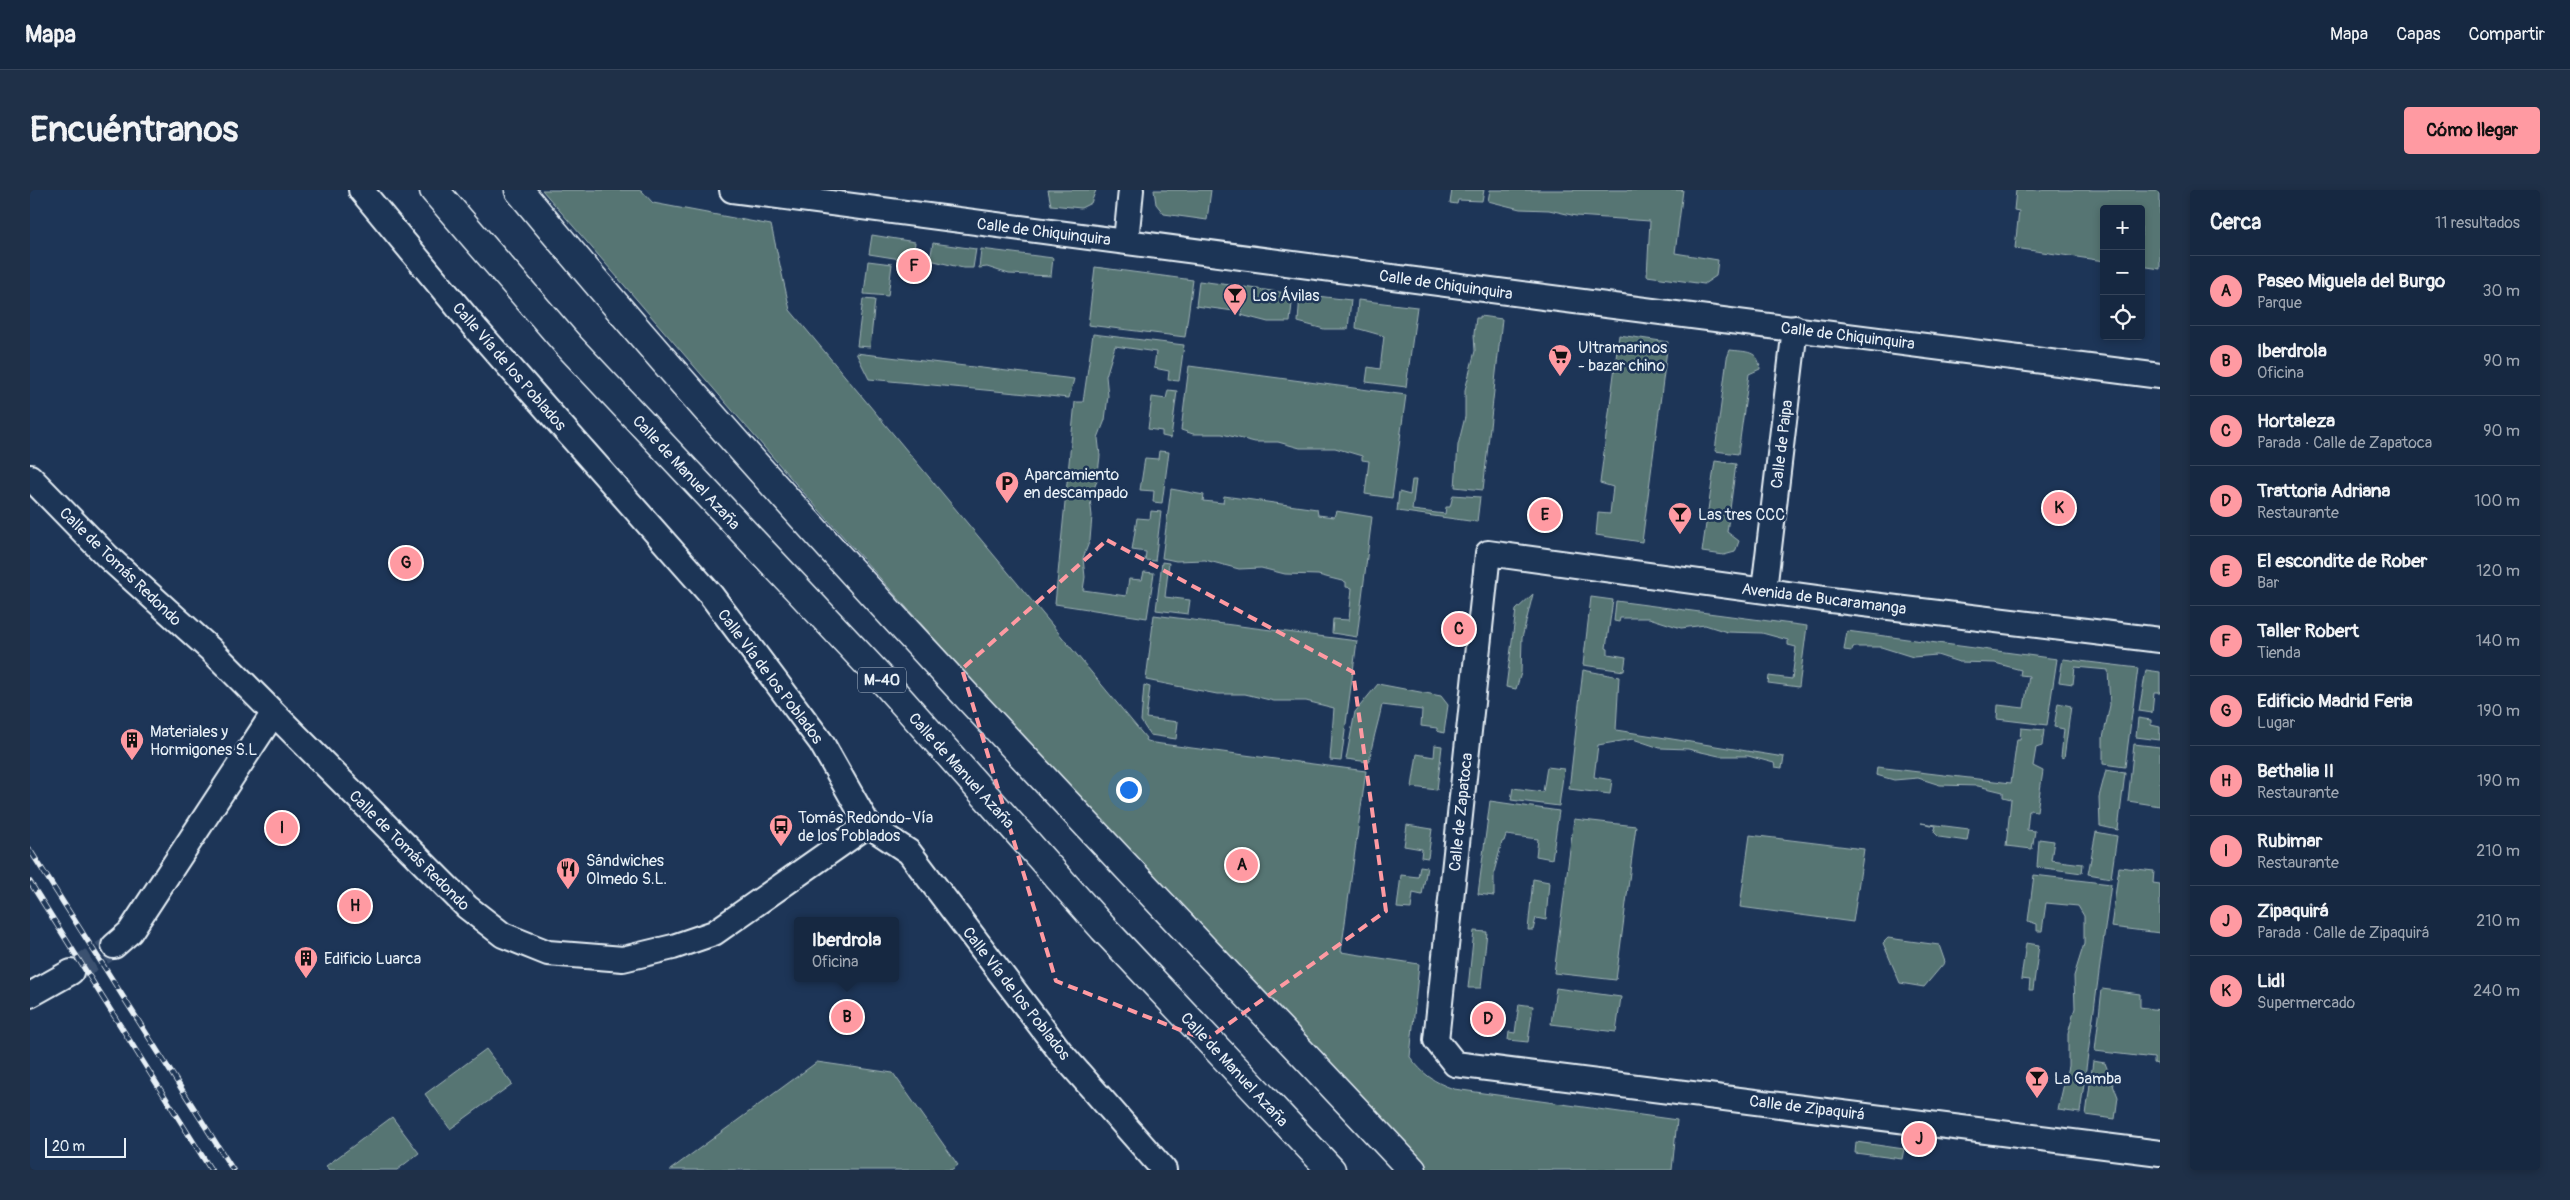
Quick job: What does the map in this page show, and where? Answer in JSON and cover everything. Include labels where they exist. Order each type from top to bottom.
[{"type":"highway","name":"Calle de Manuel Azaña","points":[[434,190],[569,346],[881,678],[1103,928],[1331,1170]]},
{"type":"highway","name":"M-40","points":[[519,190],[615,306],[932,661],[1412,1170]]},
{"type":"street","name":"Calle Vía de los Poblados","points":[[361,190],[476,329],[711,595],[821,742],[868,826],[908,852],[1062,1054],[1164,1170]]},
{"type":"street","name":"Calle de Chiquinquira","points":[[732,190],[2160,376]]},
{"type":"street","points":[[1126,241],[1131,190]]},
{"type":"street","name":"Calle de Paipa","points":[[1764,590],[1795,328]]},
{"type":"street","name":"Calle de Tomás Redondo","points":[[30,476],[108,557],[210,648],[273,714],[467,907],[503,935],[548,953],[623,960],[673,947],[714,933],[868,826]]},
{"type":"street","name":"Avenida de Bucaramanga","points":[[1488,554],[2160,640]]},
{"type":"street","name":"Calle de Zapatoca","points":[[1455,1064],[1436,1040],[1488,554]]},
{"type":"street","points":[[114,946],[130,932],[273,714]]},
{"type":"street","points":[[30,995],[71,972]]},
{"type":"street","name":"Calle de Zipaquirá","points":[[1455,1064],[2160,1153]]},
{"type":"highlighted area","points":[[1107,540],[1353,672],[1386,911],[1206,1040],[1056,981],[962,669]]},
{"type":"green space","points":[[542,190],[641,190],[653,203],[771,225],[790,310],[1146,738],[1145,740],[1154,743],[1366,771],[1341,952],[1419,964],[1410,1057],[1419,1068],[1434,1080],[1454,1089],[1677,1120],[1672,1170],[1411,1170],[802,491]]},
{"type":"green space","points":[[1048,190],[1096,190],[1091,203],[1081,208],[1051,205]]},
{"type":"green space","points":[[1154,190],[1211,190],[1207,220],[1164,214],[1156,204]]},
{"type":"green space","points":[[1452,190],[1484,190],[1482,201],[1458,200],[1457,204],[1450,203]]},
{"type":"green space","points":[[1490,190],[1683,190],[1675,253],[1718,260],[1716,276],[1704,284],[1647,276],[1650,221],[1576,216],[1549,210],[1520,209],[1488,201]]},
{"type":"green space","points":[[2016,190],[2160,190],[2160,269],[2145,267],[2145,205],[2100,205],[2100,260],[2015,248],[2019,211],[2014,210]]},
{"type":"green space","points":[[872,235],[915,242],[913,261],[869,254]]},
{"type":"green space","points":[[933,243],[976,249],[973,268],[963,268],[930,260]]},
{"type":"green space","points":[[981,249],[1053,258],[1051,276],[1009,274],[987,267],[979,268]]},
{"type":"green space","points":[[868,261],[892,264],[888,296],[864,294]]},
{"type":"green space","points":[[1095,267],[1193,280],[1185,337],[1088,325]]},
{"type":"green space","points":[[1199,281],[1238,286],[1234,311],[1196,306]]},
{"type":"green space","points":[[1244,287],[1293,294],[1290,322],[1268,322],[1241,315]]},
{"type":"green space","points":[[1300,294],[1351,300],[1348,329],[1324,329],[1298,322]]},
{"type":"green space","points":[[863,299],[875,300],[870,347],[857,346]]},
{"type":"green space","points":[[1358,300],[1417,307],[1406,387],[1366,382],[1368,367],[1380,369],[1384,336],[1356,328]]},
{"type":"green space","points":[[1480,316],[1502,319],[1483,490],[1455,487],[1458,445],[1465,417],[1465,390],[1475,351],[1474,334],[1476,318],[1480,318]]},
{"type":"green space","points":[[1093,334],[1184,345],[1179,381],[1168,380],[1169,371],[1154,368],[1156,352],[1115,346],[1106,376],[1108,396],[1105,420],[1098,438],[1100,456],[1097,481],[1090,498],[1092,516],[1090,540],[1083,558],[1085,577],[1083,590],[1126,596],[1129,579],[1142,580],[1144,572],[1154,573],[1147,618],[1055,604],[1075,402],[1083,402]]},
{"type":"green space","points":[[1619,335],[1668,342],[1642,542],[1596,535],[1598,513],[1610,514],[1613,487],[1600,483]]},
{"type":"green space","points":[[1730,350],[1751,353],[1757,358],[1760,369],[1749,374],[1738,454],[1715,451],[1727,358]]},
{"type":"green space","points":[[856,353],[1074,379],[1069,398],[869,379]]},
{"type":"green space","points":[[1189,366],[1406,395],[1392,498],[1365,494],[1369,461],[1362,460],[1362,456],[1335,448],[1300,448],[1278,442],[1255,442],[1222,434],[1193,434],[1181,430]]},
{"type":"green space","points":[[1168,390],[1177,391],[1171,438],[1162,436],[1162,431],[1148,429],[1152,397],[1166,399]]},
{"type":"green space","points":[[1159,451],[1169,452],[1162,503],[1153,502],[1154,491],[1140,490],[1145,458],[1158,459]]},
{"type":"green space","points":[[1715,461],[1736,464],[1727,532],[1739,541],[1735,552],[1724,555],[1702,552]]},
{"type":"green space","points":[[1412,480],[1416,480],[1412,510],[1445,514],[1446,507],[1450,507],[1453,495],[1480,497],[1477,522],[1397,511],[1399,492],[1410,495]]},
{"type":"green space","points":[[1171,489],[1204,495],[1203,501],[1223,503],[1224,496],[1317,509],[1318,515],[1334,517],[1336,511],[1372,517],[1357,637],[1332,633],[1333,619],[1349,620],[1352,588],[1346,587],[1346,582],[1318,575],[1285,574],[1261,568],[1239,569],[1205,560],[1176,561],[1162,558]]},
{"type":"green space","points":[[1151,511],[1161,512],[1155,561],[1145,560],[1146,552],[1132,550],[1137,518],[1150,519]]},
{"type":"green space","points":[[1162,562],[1169,563],[1165,597],[1190,600],[1188,614],[1156,610]]},
{"type":"green space","points":[[1533,594],[1522,638],[1521,673],[1516,689],[1506,687],[1516,610]]},
{"type":"green space","points":[[1591,597],[1613,600],[1606,648],[1608,649],[1608,654],[1626,657],[1624,671],[1583,665]]},
{"type":"green space","points":[[1616,601],[1807,626],[1799,687],[1768,683],[1769,676],[1792,679],[1796,647],[1788,645],[1788,640],[1762,633],[1727,632],[1705,625],[1681,628],[1649,618],[1620,618],[1619,622],[1614,621]]},
{"type":"green space","points":[[1154,615],[1357,641],[1341,761],[1330,760],[1334,708],[1306,701],[1274,701],[1245,694],[1217,694],[1146,680]]},
{"type":"green space","points":[[1847,631],[2057,659],[2047,725],[1997,719],[1998,705],[2024,708],[2029,676],[2020,675],[2021,670],[1995,663],[1959,662],[1937,655],[1913,657],[1881,647],[1853,647],[1852,651],[1844,650]]},
{"type":"green space","points":[[2063,659],[2138,668],[2125,767],[2103,764],[2103,738],[2110,705],[2108,670],[2075,667],[2073,684],[2059,682]]},
{"type":"green space","points":[[1583,670],[1619,677],[1616,730],[1784,757],[1782,768],[1775,767],[1774,763],[1748,756],[1719,756],[1688,749],[1660,748],[1633,739],[1598,745],[1594,777],[1612,780],[1610,794],[1569,789]]},
{"type":"green space","points":[[2146,670],[2160,672],[2160,693],[2154,693],[2152,713],[2139,711]]},
{"type":"green space","points":[[1378,684],[1441,696],[1448,705],[1444,733],[1437,731],[1437,728],[1421,726],[1422,710],[1382,705],[1369,762],[1346,759],[1355,712]]},
{"type":"green space","points":[[1144,685],[1150,687],[1146,718],[1178,722],[1176,739],[1150,735],[1141,721]]},
{"type":"green space","points":[[2058,703],[2071,706],[2064,758],[2061,757],[2064,729],[2054,727]]},
{"type":"green space","points":[[2138,718],[2151,720],[2151,725],[2160,727],[2160,740],[2136,737]]},
{"type":"green space","points":[[2021,728],[2044,730],[2042,746],[2036,748],[2033,766],[2043,771],[2037,811],[2029,810],[2027,830],[2035,831],[2032,849],[2006,846],[2011,799],[2003,797],[2003,792],[1978,786],[1940,785],[1918,778],[1894,780],[1876,775],[1877,767],[2011,783],[2017,739],[2020,739]]},
{"type":"green space","points":[[2134,744],[2160,747],[2160,806],[2128,801]]},
{"type":"green space","points":[[1435,745],[1442,746],[1437,790],[1412,787],[1417,754],[1434,757]]},
{"type":"green space","points":[[1547,767],[1564,769],[1559,806],[1511,800],[1513,788],[1543,792]]},
{"type":"green space","points":[[2106,770],[2125,773],[2118,830],[2100,826],[2099,797]]},
{"type":"green space","points":[[1490,801],[1559,811],[1552,859],[1536,856],[1538,839],[1506,835],[1502,842],[1494,872],[1494,896],[1478,894]]},
{"type":"green space","points":[[1574,819],[1636,826],[1616,980],[1554,973]]},
{"type":"green space","points":[[1921,823],[1969,829],[1967,841],[1939,837],[1934,832],[1936,826]]},
{"type":"green space","points":[[1407,825],[1432,829],[1428,858],[1421,857],[1422,849],[1404,846]]},
{"type":"green space","points":[[2096,832],[2117,836],[2111,878],[2088,874]]},
{"type":"green space","points":[[1750,835],[1864,849],[1853,922],[1740,907]]},
{"type":"green space","points":[[2039,839],[2054,841],[2051,860],[2083,864],[2082,873],[2037,867]]},
{"type":"green space","points":[[1420,866],[1427,867],[1422,895],[1413,893],[1411,909],[1397,908],[1401,875],[1418,877]]},
{"type":"green space","points":[[2119,867],[2154,871],[2153,883],[2160,884],[2160,933],[2111,927]]},
{"type":"green space","points":[[2034,875],[2111,884],[2080,1113],[2058,1110],[2068,1066],[2068,1034],[2075,1008],[2074,976],[2084,944],[2084,916],[2078,906],[2046,903],[2042,931],[2037,931],[2037,924],[2028,921]]},
{"type":"green space","points":[[1533,879],[1549,882],[1546,920],[1536,918],[1533,930],[1528,930]]},
{"type":"green space","points":[[1474,931],[1487,932],[1481,988],[1468,988]]},
{"type":"green space","points":[[1888,938],[1939,945],[1945,962],[1924,987],[1900,983],[1883,943]]},
{"type":"green space","points":[[2026,943],[2039,945],[2033,990],[2029,990],[2030,980],[2021,979]]},
{"type":"green space","points":[[1556,988],[1621,997],[1616,1032],[1551,1024]]},
{"type":"green space","points":[[2102,989],[2140,994],[2140,1007],[2160,1010],[2160,1065],[2154,1063],[2154,1058],[2095,1051]]},
{"type":"green space","points":[[1519,1004],[1533,1006],[1528,1042],[1508,1040],[1509,1032],[1515,1033]]},
{"type":"green space","points":[[486,1049],[512,1084],[450,1129],[425,1094]]},
{"type":"green space","points":[[2093,1061],[2105,1063],[2118,1097],[2115,1119],[2086,1115]]},
{"type":"green space","points":[[817,1062],[893,1073],[958,1165],[951,1170],[670,1170]]},
{"type":"green space","points":[[392,1117],[419,1153],[397,1170],[329,1170],[326,1166]]},
{"type":"green space","points":[[1856,1142],[1904,1149],[1902,1159],[1855,1153]]},
{"type":"tunnel","points":[[71,972],[114,946]]},
{"type":"railway","points":[[30,850],[233,1170]]},
{"type":"railway","points":[[30,882],[211,1170]]},
{"type":"place","name":"Taller Robert","points":[[914,266]]},
{"type":"place","name":"Los Ávilas","points":[[1235,316]]},
{"type":"place","name":"Ultramarinos - bazar chino","points":[[1560,377]]},
{"type":"place","name":"Aparcamiento en descampado","points":[[1007,504]]},
{"type":"place","name":"Lidl","points":[[2059,508]]},
{"type":"place","name":"El escondite de Rober","points":[[1545,515]]},
{"type":"place","name":"Las tres CCC","points":[[1680,535]]},
{"type":"place","name":"Edificio Madrid Feria","points":[[406,563]]},
{"type":"place","name":"Hortaleza","points":[[1459,629]]},
{"type":"place","name":"Materiales y Hormigones S.L","points":[[132,761]]},
{"type":"place","name":"Rubimar","points":[[282,828]]},
{"type":"place","name":"Tomás Redondo-Vía de los Poblados","points":[[781,847]]},
{"type":"place","name":"Paseo Miguela del Burgo","points":[[1242,865]]},
{"type":"place","name":"Sándwiches Olmedo S.L.","points":[[568,890]]},
{"type":"place","name":"Bethalia II","points":[[355,906]]},
{"type":"place","name":"Edificio Luarca","points":[[306,979]]},
{"type":"place","name":"Iberdrola","points":[[847,1017]]},
{"type":"place","name":"Trattoria Adriana","points":[[1488,1019]]},
{"type":"place","name":"La Gamba","points":[[2037,1099]]},
{"type":"place","name":"Zipaquirá","points":[[1919,1139]]}]
